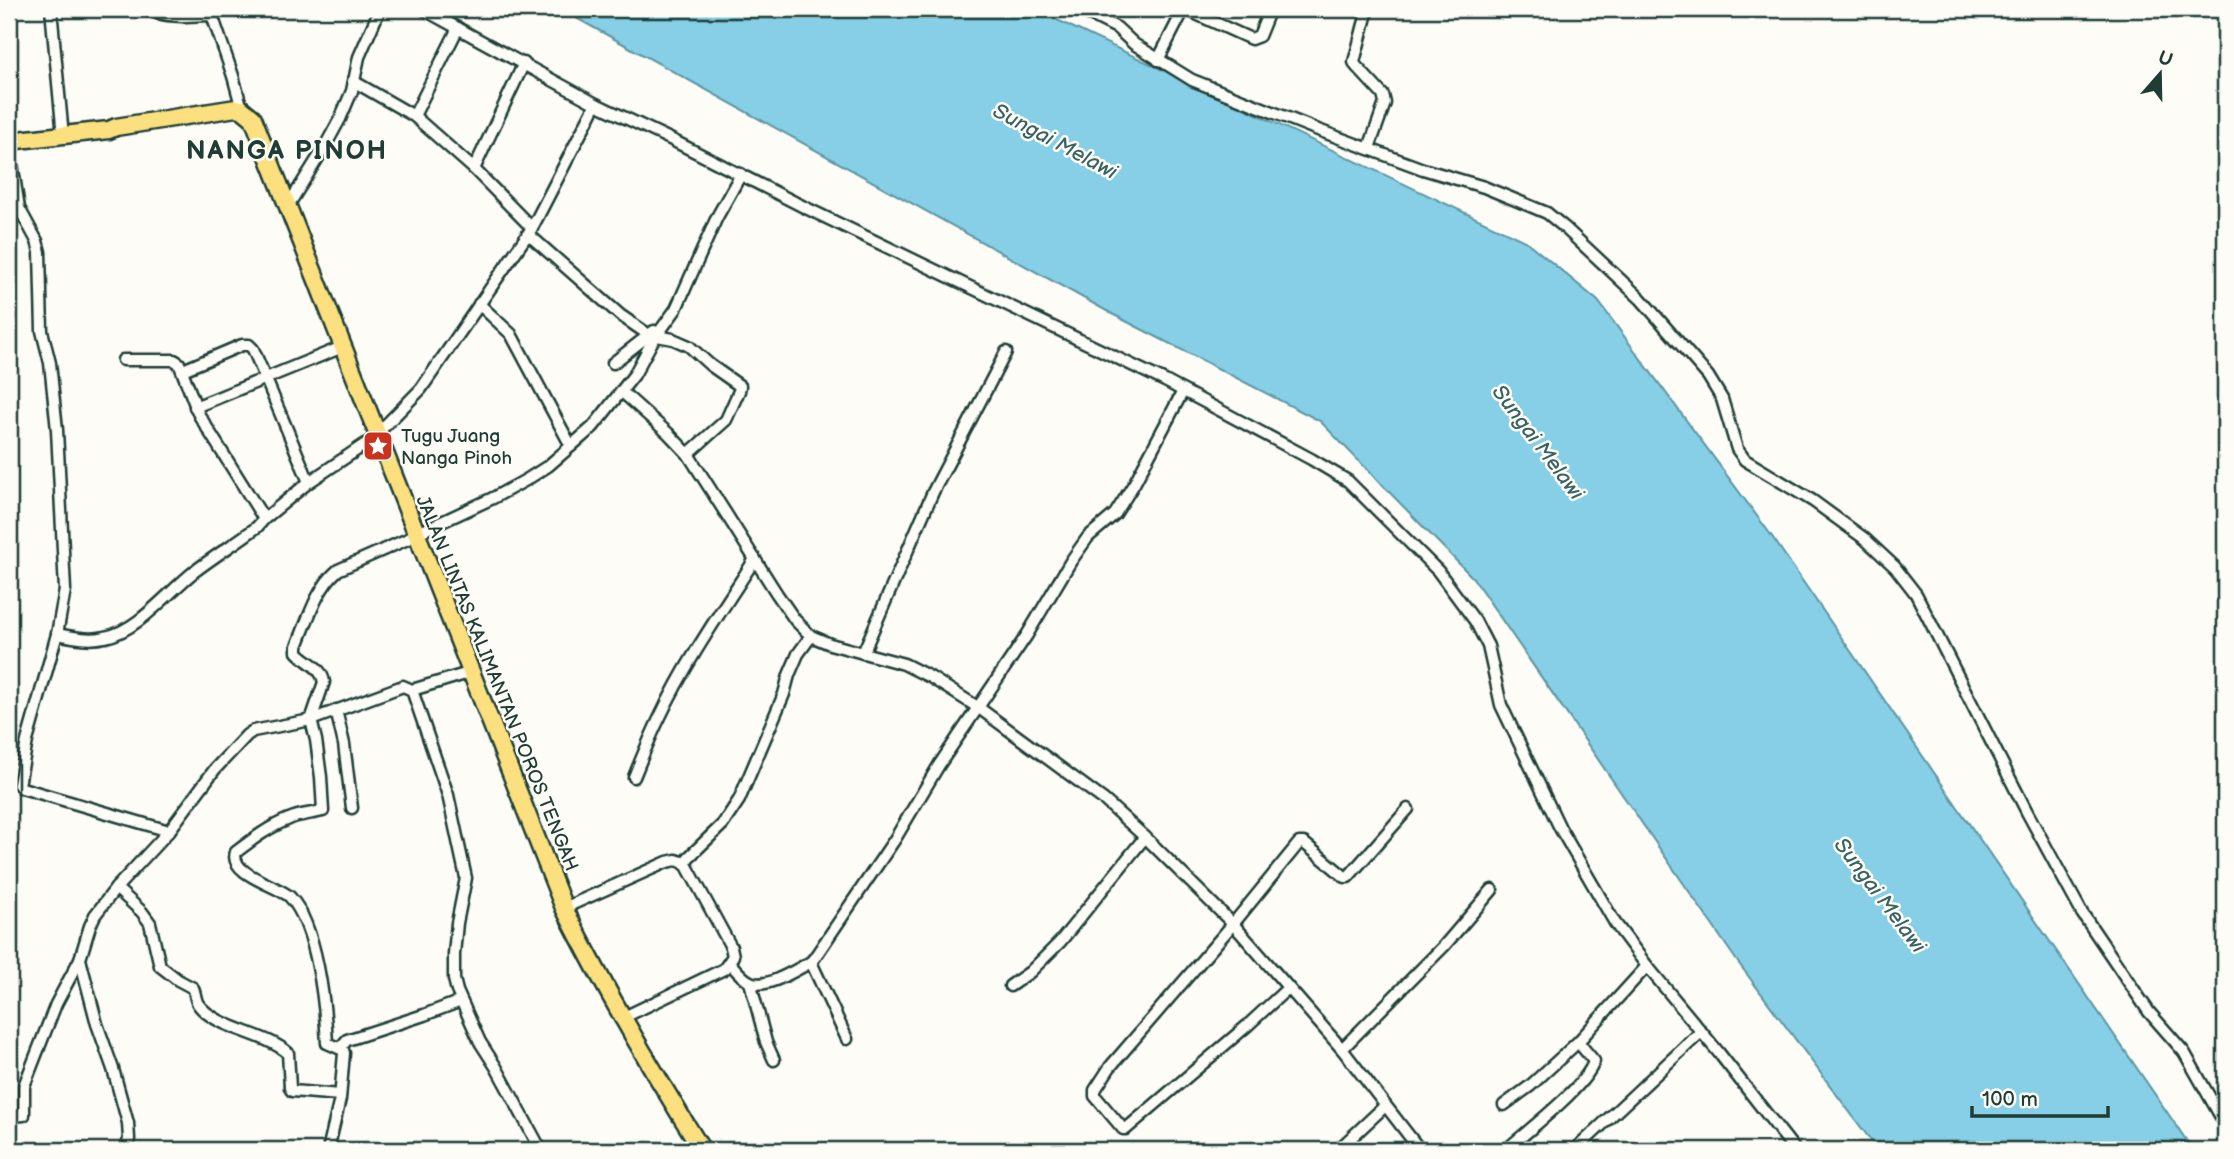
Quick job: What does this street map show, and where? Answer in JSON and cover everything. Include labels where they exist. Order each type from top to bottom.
[{"type":"main road","name":"JALAN LINTAS KALIMANTAN POROS TENGAH","points":[[9,143],[109,130],[217,110],[242,109],[253,118],[335,351],[374,438]]},
{"type":"main road","name":"JALAN LINTAS KALIMANTAN POROS TENGAH","points":[[109,130],[118,133],[236,117],[246,122],[286,209],[413,536],[462,675],[558,911],[620,1019],[702,1150]]},
{"type":"main road","name":"JALAN LINTAS KALIMANTAN POROS TENGAH","points":[[413,536],[438,584],[564,908],[642,1066],[694,1150]]},
{"type":"street","points":[[51,9],[63,136]]},
{"type":"street","points":[[147,9],[151,12],[183,16],[213,12],[242,109]]},
{"type":"street","points":[[286,209],[323,150],[352,86],[359,57],[380,9]]},
{"type":"street","points":[[423,9],[596,104],[1183,391],[1311,458],[1348,481],[1407,538],[1454,590],[1475,621],[1488,646],[1501,705],[1560,828],[1615,923],[1795,1150]]},
{"type":"street","points":[[1079,9],[1117,28],[1158,60],[1192,80],[1423,169],[1484,187],[1547,213],[1641,299],[1708,376],[1722,399],[1737,449],[1745,460],[1813,501],[1865,539],[1895,567],[1916,594],[2027,812],[2082,913],[2149,1012],[2184,1052],[2225,1124]]},
{"type":"street","points":[[1158,60],[1185,9],[1251,39],[1259,36],[1270,9]]},
{"type":"street","points":[[1367,9],[1354,62],[1383,95],[1385,103],[1369,148]]},
{"type":"street","points":[[414,116],[458,28]]},
{"type":"street","points":[[474,169],[524,63]]},
{"type":"street","points":[[352,86],[414,116],[474,169],[530,231],[620,315],[651,338],[689,346],[740,386],[726,420],[688,454]]},
{"type":"street","points":[[57,634],[86,639],[104,638],[120,633],[195,571],[257,527],[309,482],[374,438],[421,389],[530,231],[596,104]]},
{"type":"street","points":[[9,143],[19,208],[40,251],[41,322],[50,363],[57,430],[65,590],[57,634],[27,741],[19,785],[169,831]]},
{"type":"street","points":[[613,363],[651,338],[680,301],[716,217],[741,174]]},
{"type":"street","points":[[479,304],[511,334],[571,446]]},
{"type":"street","points":[[328,1150],[340,1095],[344,1053],[340,1048],[327,1043],[323,1003],[306,925],[299,910],[285,893],[247,873],[234,860],[236,852],[276,825],[298,816],[323,811],[321,777],[311,720],[324,682],[318,668],[297,652],[297,646],[322,587],[338,570],[493,498],[548,466],[593,426],[634,375],[651,338]]},
{"type":"street","points":[[183,370],[242,345],[249,345],[309,482]]},
{"type":"street","points":[[195,407],[335,351]]},
{"type":"street","points":[[863,653],[933,492],[1006,352]]},
{"type":"street","points":[[123,360],[174,360],[183,370],[195,407],[222,456],[264,519]]},
{"type":"street","points":[[621,391],[688,454],[796,620],[811,636],[830,644],[904,664],[930,677],[979,708],[1104,800],[1145,836],[1233,924],[1342,1049],[1420,1150]]},
{"type":"street","points":[[730,963],[750,982],[758,984],[773,981],[811,962],[859,895],[939,765],[979,708],[1088,537],[1115,514],[1134,484],[1183,391]]},
{"type":"street","points":[[634,777],[675,688],[755,559]]},
{"type":"street","points":[[685,864],[723,824],[739,800],[784,694],[793,665],[811,636]]},
{"type":"street","points":[[9,1116],[24,1115],[24,1086],[56,1004],[80,959],[94,915],[169,831],[215,769],[247,736],[253,731],[311,720],[403,687],[412,690],[462,675]]},
{"type":"street","points":[[412,690],[447,795],[466,878],[457,923],[454,979],[480,1042],[496,1066],[541,1150]]},
{"type":"street","points":[[336,710],[344,744],[352,808]]},
{"type":"street","points":[[1288,988],[1126,1129],[1123,1129],[1095,1096],[1095,1090],[1110,1067],[1299,843],[1304,842],[1345,877],[1349,877],[1408,809]]},
{"type":"street","points":[[1010,986],[1030,972],[1060,942],[1145,836]]},
{"type":"street","points":[[564,908],[676,860],[685,864],[731,947],[733,956],[724,969],[620,1019]]},
{"type":"street","points":[[116,888],[150,923],[160,965],[193,988],[198,1004],[228,1026],[277,1044],[288,1053],[292,1091],[340,1095]]},
{"type":"street","points":[[1342,1049],[1444,946],[1492,890]]},
{"type":"street","points":[[80,959],[128,1123],[129,1139],[126,1150]]},
{"type":"street","points":[[811,962],[847,1039]]},
{"type":"street","points":[[1504,1105],[1530,1086],[1578,1042],[1647,966]]},
{"type":"street","points":[[750,982],[766,1042],[774,1060]]},
{"type":"street","points":[[340,1048],[347,1040],[461,1001]]},
{"type":"street","points":[[1575,1150],[1701,1032]]},
{"type":"street","points":[[1507,1150],[1563,1099],[1591,1068],[1594,1061],[1578,1042]]},
{"type":"street","points":[[1338,1150],[1385,1106]]},
{"type":"water","name":"Sungai Melawi","points":[[560,9],[1034,9],[1527,242],[1598,301],[1771,535],[2193,1150],[1878,1150],[1737,961],[1473,578],[1320,421],[1114,315]]},
{"type":"place","name":"Tugu Juang Nanga Pinoh","points":[[378,446]]},
{"type":"district","name":"NANGA PINOH","points":[[287,150]]}]
